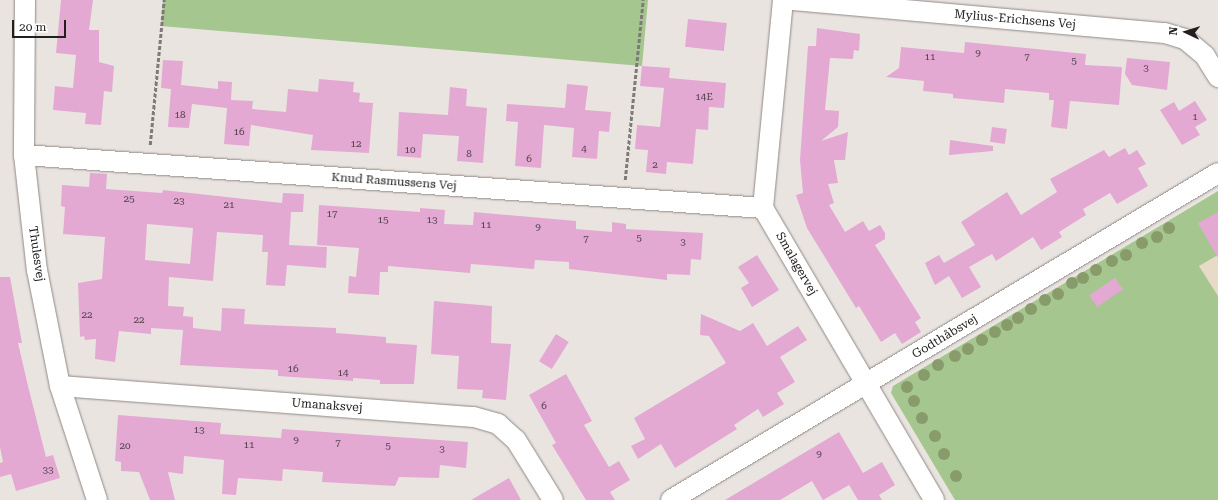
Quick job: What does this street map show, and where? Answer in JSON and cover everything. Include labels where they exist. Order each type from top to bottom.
[{"type":"street","name":"Thulesvej","points":[[25,0],[24,155],[37,270],[60,386],[97,500]]},
{"type":"street","points":[[763,208],[783,0]]},
{"type":"street","name":"Mylius-Erichsens Vej","points":[[793,0],[1165,33],[1185,39],[1205,56],[1218,77]]},
{"type":"street","name":"Knud Rasmussens Vej","points":[[24,155],[763,208]]},
{"type":"street","name":"Godthåbsvej","points":[[671,500],[1218,173]]},
{"type":"street","name":"Smalagervej","points":[[763,208],[934,500]]},
{"type":"street","name":"Umanaksvej","points":[[60,386],[474,417],[498,424],[516,440],[553,500]]},
{"type":"path","points":[[148,164],[164,0]]},
{"type":"path","points":[[623,198],[643,0]]},
{"type":"shaded area","points":[[1218,255],[1218,296],[1199,266]]},
{"type":"green space","points":[[163,0],[648,0],[642,66],[161,26]]},
{"type":"green space","points":[[1218,191],[1218,255],[1199,266],[1218,296],[1218,500],[955,500],[891,393],[893,386]]},
{"type":"building","points":[[61,0],[93,0],[89,30],[99,30],[99,62],[114,66],[112,92],[104,91],[101,125],[85,124],[86,113],[53,110],[55,86],[73,88],[76,55],[56,53]]},
{"type":"building","points":[[688,19],[727,23],[724,51],[685,47]]},
{"type":"building","points":[[817,28],[860,34],[859,51],[854,50],[853,59],[830,58],[825,110],[839,111],[838,127],[821,141],[848,132],[845,160],[834,160],[838,183],[828,184],[834,203],[829,205],[845,232],[863,221],[869,231],[880,225],[885,233],[885,239],[875,245],[921,318],[915,322],[921,332],[902,344],[895,333],[881,342],[859,306],[856,308],[807,228],[796,195],[803,193],[800,160],[808,46],[816,46]]},
{"type":"building","points":[[965,42],[1086,54],[1085,65],[1122,67],[1119,105],[1070,101],[1067,129],[1051,127],[1054,100],[1049,100],[1049,93],[1005,89],[1004,103],[953,98],[953,94],[923,91],[924,81],[886,77],[899,68],[901,47],[964,53]]},
{"type":"building","points":[[1127,58],[1170,62],[1167,90],[1132,85],[1125,74]]},
{"type":"building","points":[[163,60],[183,61],[181,85],[218,89],[218,81],[232,82],[231,100],[253,101],[252,109],[286,112],[288,89],[318,92],[319,79],[354,82],[353,92],[360,93],[359,102],[373,103],[369,153],[311,150],[313,135],[251,125],[249,146],[224,144],[227,108],[192,104],[189,128],[168,127],[171,89],[161,88]]},
{"type":"building","points":[[642,66],[670,68],[669,78],[726,83],[724,108],[709,107],[708,130],[696,129],[693,164],[667,162],[666,174],[646,172],[648,150],[635,149],[637,125],[660,127],[664,88],[640,86]]},
{"type":"building","points":[[567,84],[588,86],[585,110],[611,112],[609,132],[599,131],[597,159],[572,157],[574,128],[544,125],[541,168],[515,166],[518,122],[506,121],[507,104],[565,108]]},
{"type":"building","points":[[450,87],[467,89],[466,106],[487,108],[483,163],[457,161],[459,136],[423,134],[421,158],[397,156],[399,112],[448,115]]},
{"type":"building","points":[[1195,101],[1207,120],[1195,127],[1200,135],[1182,145],[1160,110],[1174,102],[1179,111]]},
{"type":"building","points":[[992,127],[1007,129],[1005,144],[990,142]]},
{"type":"building","points":[[950,140],[993,146],[993,151],[949,155]]},
{"type":"building","points":[[1125,148],[1129,155],[1137,150],[1146,164],[1138,168],[1148,186],[1117,204],[1110,193],[1083,209],[1086,215],[1059,232],[1062,237],[1041,250],[1033,237],[996,261],[992,254],[969,267],[981,287],[962,298],[949,276],[935,285],[925,263],[939,255],[944,263],[975,245],[961,222],[1007,192],[1021,215],[1057,192],[1050,179],[1104,150],[1109,157]]},
{"type":"building","points":[[90,173],[107,174],[106,189],[162,193],[163,190],[282,203],[283,193],[304,194],[303,212],[291,212],[289,245],[327,247],[326,268],[287,265],[285,286],[266,285],[268,252],[262,252],[263,235],[217,232],[213,281],[169,277],[168,306],[184,307],[183,316],[193,317],[193,328],[221,331],[222,308],[245,309],[244,324],[336,328],[336,333],[386,337],[386,343],[417,345],[414,384],[380,384],[380,380],[353,378],[353,381],[278,376],[278,370],[180,365],[183,330],[151,328],[151,334],[119,331],[115,362],[95,359],[96,339],[85,340],[84,336],[80,337],[78,283],[102,279],[105,237],[63,234],[65,207],[61,206],[62,185],[89,187]],"holes":[[[147,224],[193,228],[190,264],[145,260]]]},
{"type":"building","points":[[319,205],[420,212],[420,208],[445,210],[444,224],[473,225],[474,212],[576,221],[576,229],[612,232],[612,222],[626,224],[626,229],[703,233],[701,260],[691,259],[690,275],[667,274],[667,280],[569,269],[569,262],[535,260],[534,269],[471,264],[470,273],[388,266],[388,272],[380,272],[379,295],[348,293],[349,276],[356,277],[359,248],[317,245]]},
{"type":"building","points":[[1218,212],[1218,258],[1198,223]]},
{"type":"building","points":[[757,255],[779,290],[752,307],[741,288],[749,283],[738,267]]},
{"type":"building","points":[[0,277],[10,277],[22,343],[18,343],[28,386],[46,457],[53,455],[60,478],[16,491],[11,474],[0,477],[0,463],[3,462],[0,447]]},
{"type":"building","points":[[1115,278],[1123,290],[1097,307],[1089,295]]},
{"type":"building","points":[[434,301],[492,306],[491,343],[511,344],[506,400],[482,398],[483,390],[457,389],[459,356],[431,354]]},
{"type":"building","points":[[701,314],[740,331],[753,323],[767,346],[798,326],[807,340],[780,357],[795,382],[777,393],[784,404],[763,417],[758,409],[734,425],[737,429],[675,468],[661,444],[638,459],[631,446],[645,439],[634,418],[726,363],[709,336],[700,335]]},
{"type":"building","points":[[556,334],[569,342],[552,369],[539,361]]},
{"type":"building","points":[[566,374],[592,421],[584,425],[609,467],[619,461],[630,480],[610,492],[615,500],[586,500],[552,445],[556,443],[529,395]]},
{"type":"building","points":[[118,415],[221,423],[220,434],[281,438],[282,429],[468,442],[466,468],[440,465],[439,478],[399,477],[395,486],[322,482],[323,472],[283,469],[282,481],[238,478],[236,495],[222,494],[224,460],[184,456],[183,474],[168,472],[175,500],[150,500],[139,472],[121,471],[121,462],[115,461]]},
{"type":"building","points":[[839,432],[863,473],[882,462],[895,485],[879,495],[882,500],[858,500],[849,485],[823,500],[812,481],[780,500],[725,500]]},
{"type":"building","points":[[509,478],[521,500],[471,500]]}]
